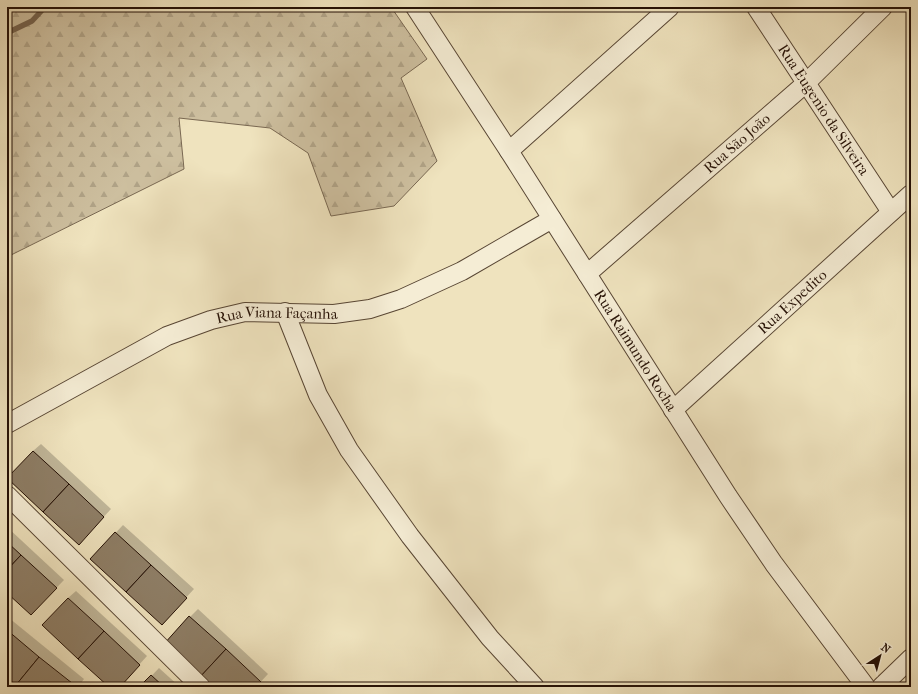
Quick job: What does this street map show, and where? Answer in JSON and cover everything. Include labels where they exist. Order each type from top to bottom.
[{"type":"street","name":"Rua Raimundo Rocha","points":[[415,7],[509,151],[728,496],[774,564],[866,687]]},
{"type":"street","points":[[509,151],[670,7]]},
{"type":"street","name":"Rua Eugenio da Silveira","points":[[756,7],[805,84],[891,212]]},
{"type":"street","name":"Rua São João","points":[[587,274],[805,84],[882,7]]},
{"type":"street","name":"Rua Expedito","points":[[673,410],[911,194]]},
{"type":"street","name":"Rua Viana Façanha","points":[[7,424],[167,336],[211,320],[245,312],[334,314],[370,309],[401,299],[462,271],[552,220]]},
{"type":"street","points":[[285,312],[318,395],[349,450],[410,536],[490,638],[535,687]]},
{"type":"street","points":[[7,495],[201,687]]},
{"type":"street","points":[[881,687],[911,658]]},
{"type":"green space","points":[[7,7],[391,7],[427,59],[401,78],[437,161],[394,206],[331,216],[308,153],[270,128],[179,118],[184,169],[7,257]]},
{"type":"building","points":[[33,451],[69,484],[43,512],[7,478]]},
{"type":"building","points":[[69,484],[104,517],[79,545],[43,512]]},
{"type":"building","points":[[115,532],[151,565],[126,592],[90,559]]},
{"type":"building","points":[[7,542],[21,555],[7,570]]},
{"type":"building","points":[[21,555],[57,588],[31,615],[7,593],[7,570]]},
{"type":"building","points":[[151,565],[187,598],[162,625],[126,592]]},
{"type":"building","points":[[68,598],[104,631],[78,659],[42,625]]},
{"type":"building","points":[[189,616],[226,649],[200,677],[164,644]]},
{"type":"building","points":[[7,630],[39,657],[16,685],[7,678]]},
{"type":"building","points":[[104,631],[140,665],[120,687],[109,687],[78,659]]},
{"type":"building","points":[[226,649],[261,682],[257,687],[211,687],[200,677]]},
{"type":"building","points":[[39,657],[77,687],[18,687],[16,685]]},
{"type":"building","points":[[151,675],[164,687],[139,687]]},
{"type":"waterway","points":[[7,33],[32,21],[45,7]]}]
